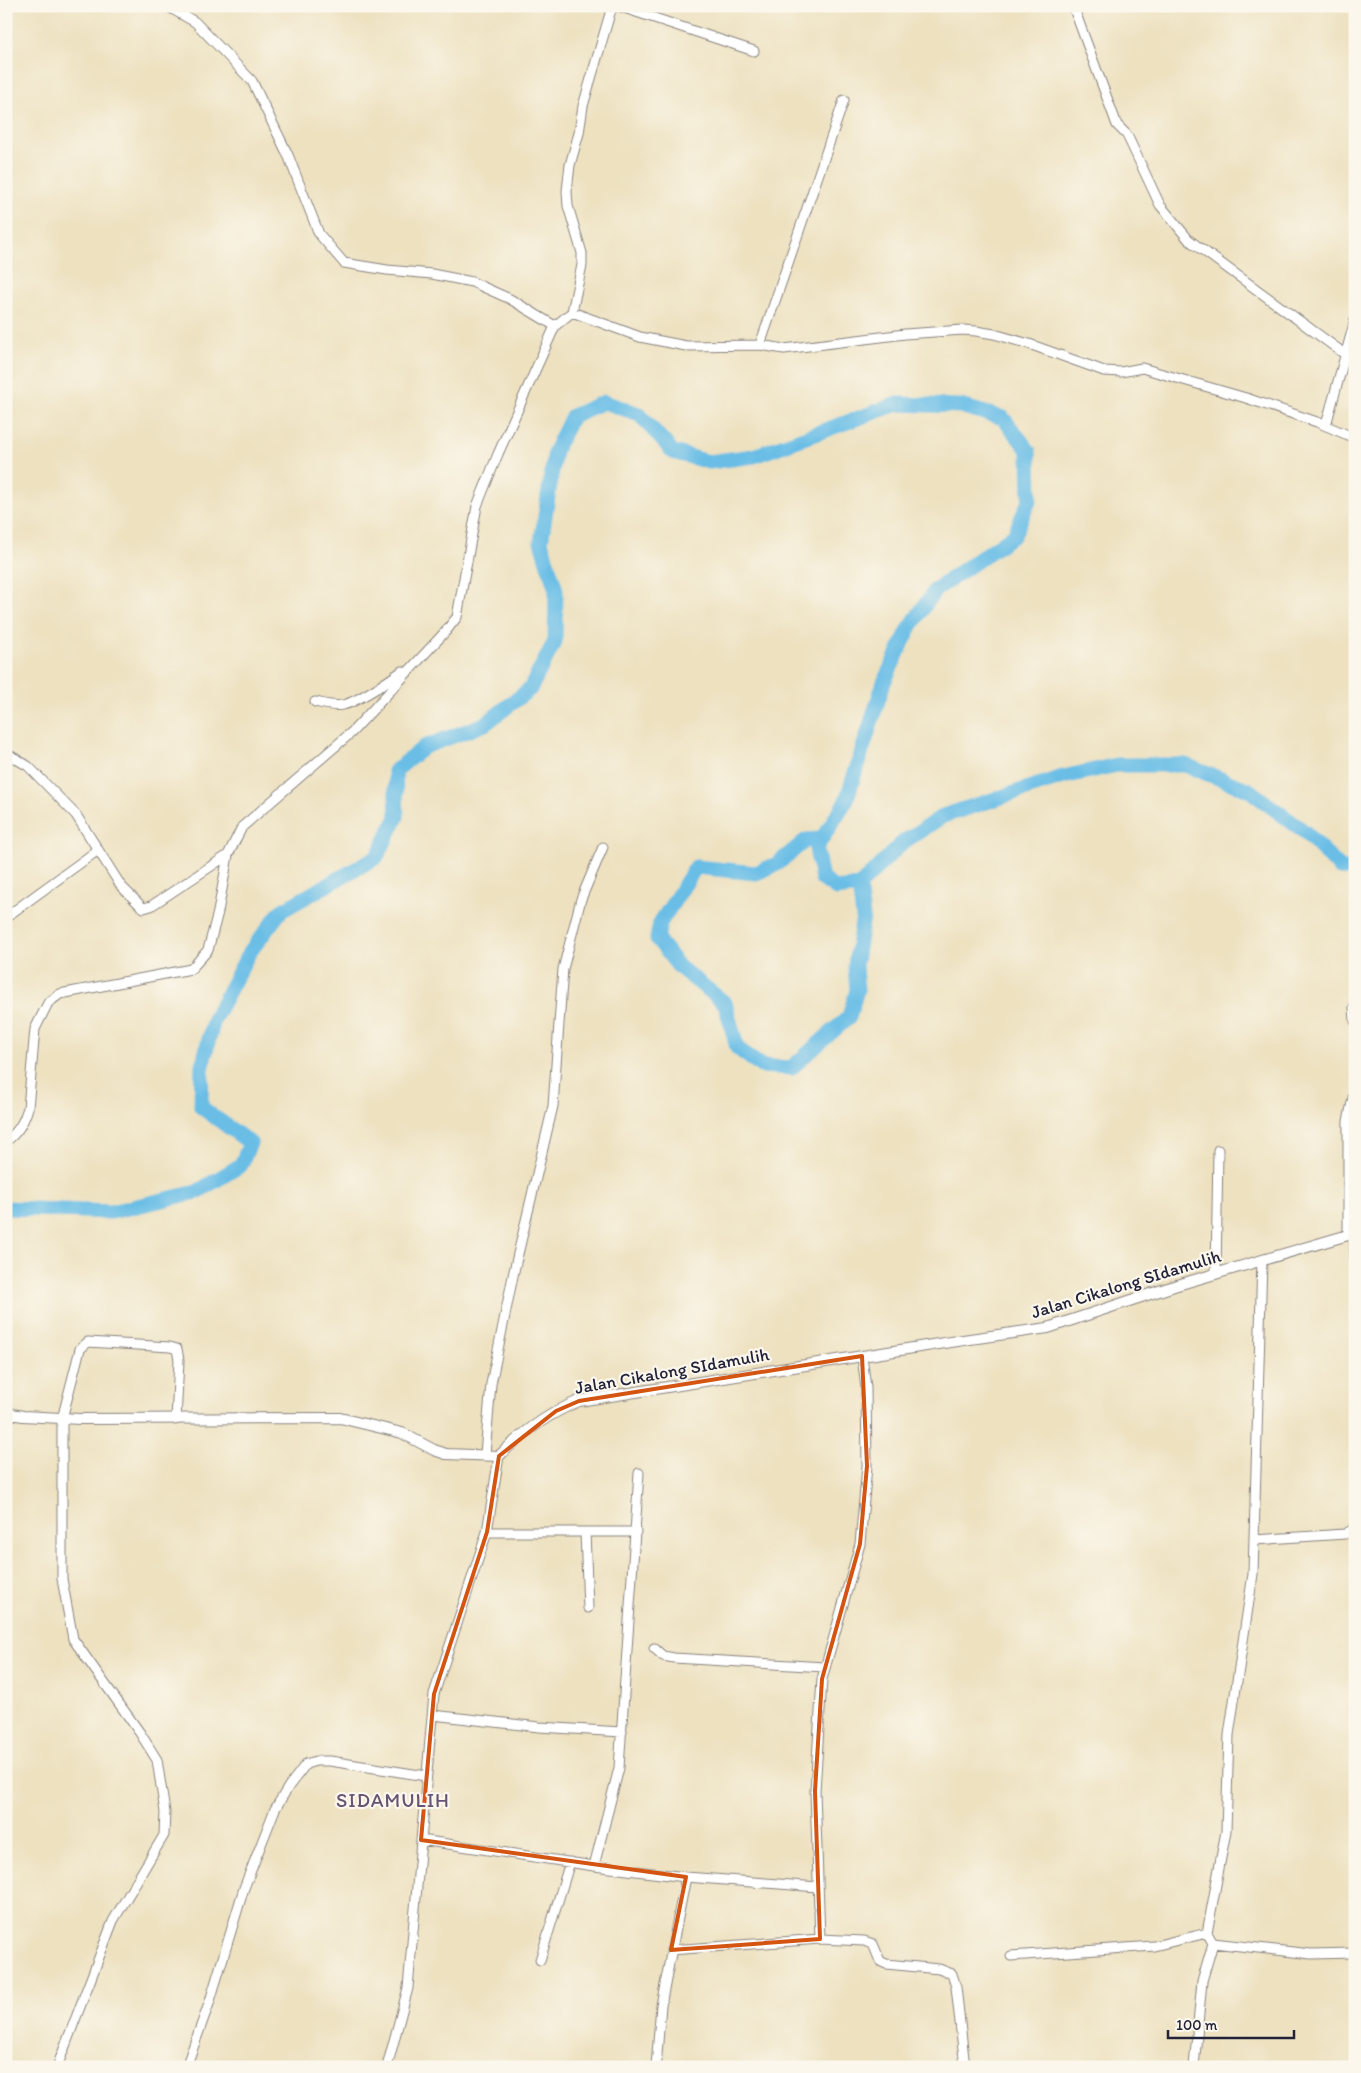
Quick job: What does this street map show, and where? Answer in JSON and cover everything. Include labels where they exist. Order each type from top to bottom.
[{"type":"street","points":[[167,6],[195,22],[252,81],[288,155],[318,234],[344,263],[387,270],[432,274],[472,282],[510,299],[556,326]]},
{"type":"street","points":[[6,1141],[13,1136],[25,1120],[28,1108],[36,1029],[48,1003],[60,994],[192,969],[208,950],[218,912],[228,855],[242,826],[352,732],[446,631],[456,616],[477,506],[498,454],[556,326],[572,312],[582,265],[582,253],[566,198],[570,165],[579,134],[583,106],[611,10],[617,6],[754,51]]},
{"type":"street","points":[[1073,6],[1117,126],[1127,135],[1160,205],[1189,240],[1346,355]]},
{"type":"street","points":[[760,344],[844,100]]},
{"type":"street","points":[[572,312],[640,338],[686,346],[760,344],[784,349],[905,334],[963,330],[976,331],[1030,344],[1104,371],[1121,372],[1142,368],[1246,398],[1326,425],[1355,438]]},
{"type":"street","points":[[1326,425],[1355,320]]},
{"type":"street","points":[[316,702],[344,705],[393,678],[427,650]]},
{"type":"street","points":[[6,753],[28,766],[76,815],[121,886],[144,908],[151,906],[181,888],[228,855]]},
{"type":"street","points":[[485,1454],[491,1384],[514,1271],[553,1106],[563,969],[581,899],[604,848]]},
{"type":"street","points":[[6,917],[98,850]]},
{"type":"street","points":[[1354,1007],[1355,1021]]},
{"type":"street","points":[[1355,1089],[1348,1121],[1355,1272]]},
{"type":"street","points":[[1216,1274],[1218,1150]]},
{"type":"street","name":"Jalan Cikalong SIdamulih","points":[[499,1456],[522,1433],[556,1411],[579,1401],[1048,1328],[1216,1274],[1352,1234]]},
{"type":"street","points":[[1194,2067],[1202,1981],[1213,1943],[1207,1933],[1226,1830],[1229,1735],[1253,1574],[1262,1260]]},
{"type":"street","points":[[57,2067],[113,1922],[164,1835],[165,1812],[156,1760],[140,1733],[73,1639],[62,1579],[62,1419],[80,1349],[88,1342],[177,1349],[179,1360],[176,1420]]},
{"type":"street","points":[[820,1939],[815,1791],[822,1679],[860,1544],[867,1466],[866,1388],[862,1356]]},
{"type":"street","points":[[6,1413],[62,1419],[340,1418],[402,1433],[434,1450],[446,1454],[499,1456],[488,1532],[434,1694],[408,1988],[388,2067]]},
{"type":"street","points":[[594,1866],[617,1783],[639,1472]]},
{"type":"street","points":[[1254,1540],[1345,1534],[1352,1530],[1355,1524]]},
{"type":"street","points":[[488,1532],[636,1532]]},
{"type":"street","points":[[585,1532],[588,1608]]},
{"type":"street","points":[[654,1648],[663,1656],[674,1658],[825,1667]]},
{"type":"street","points":[[433,1714],[538,1727],[622,1732]]},
{"type":"street","points":[[186,2067],[210,2002],[244,1888],[275,1809],[289,1786],[306,1764],[316,1761],[330,1761],[426,1776]]},
{"type":"street","points":[[421,1840],[594,1866],[686,1877],[818,1887]]},
{"type":"street","points":[[540,1960],[570,1862]]},
{"type":"street","points":[[656,2067],[661,2005],[686,1877]]},
{"type":"street","points":[[1011,1956],[1154,1946],[1207,1933]]},
{"type":"street","points":[[671,1950],[820,1939],[864,1941],[873,1944],[880,1960],[886,1964],[939,1969],[952,1974],[956,1987],[965,2067]]},
{"type":"street","points":[[1213,1943],[1311,1954],[1355,1953]]},
{"type":"highlighted area","points":[[862,1356],[867,1466],[860,1544],[822,1679],[815,1791],[820,1939],[671,1950],[686,1877],[421,1840],[434,1694],[487,1532],[499,1456],[556,1411],[579,1401]]},
{"type":"waterway","points":[[6,1208],[111,1212],[197,1192],[241,1165],[250,1143],[201,1107],[202,1067],[214,1019],[249,953],[281,911],[377,857],[397,817],[395,771],[424,747],[485,724],[530,689],[555,641],[556,590],[541,542],[555,451],[572,416],[604,402],[639,414],[673,452],[709,462],[754,456],[897,404],[960,406],[1003,418],[1029,451],[1030,499],[1014,535],[935,590],[909,629],[884,682],[846,801],[816,848],[822,879],[836,889],[859,886],[902,843],[943,816],[1063,777],[1117,765],[1185,765],[1249,790],[1305,832],[1340,868],[1355,871]]},
{"type":"waterway","points":[[821,839],[806,840],[777,864],[756,873],[696,867],[660,923],[657,939],[679,967],[725,1003],[737,1048],[761,1066],[791,1068],[849,1017],[857,990],[855,966],[863,917],[859,886]]},
{"type":"district","name":"SIDAMULIH","points":[[393,1800]]}]
